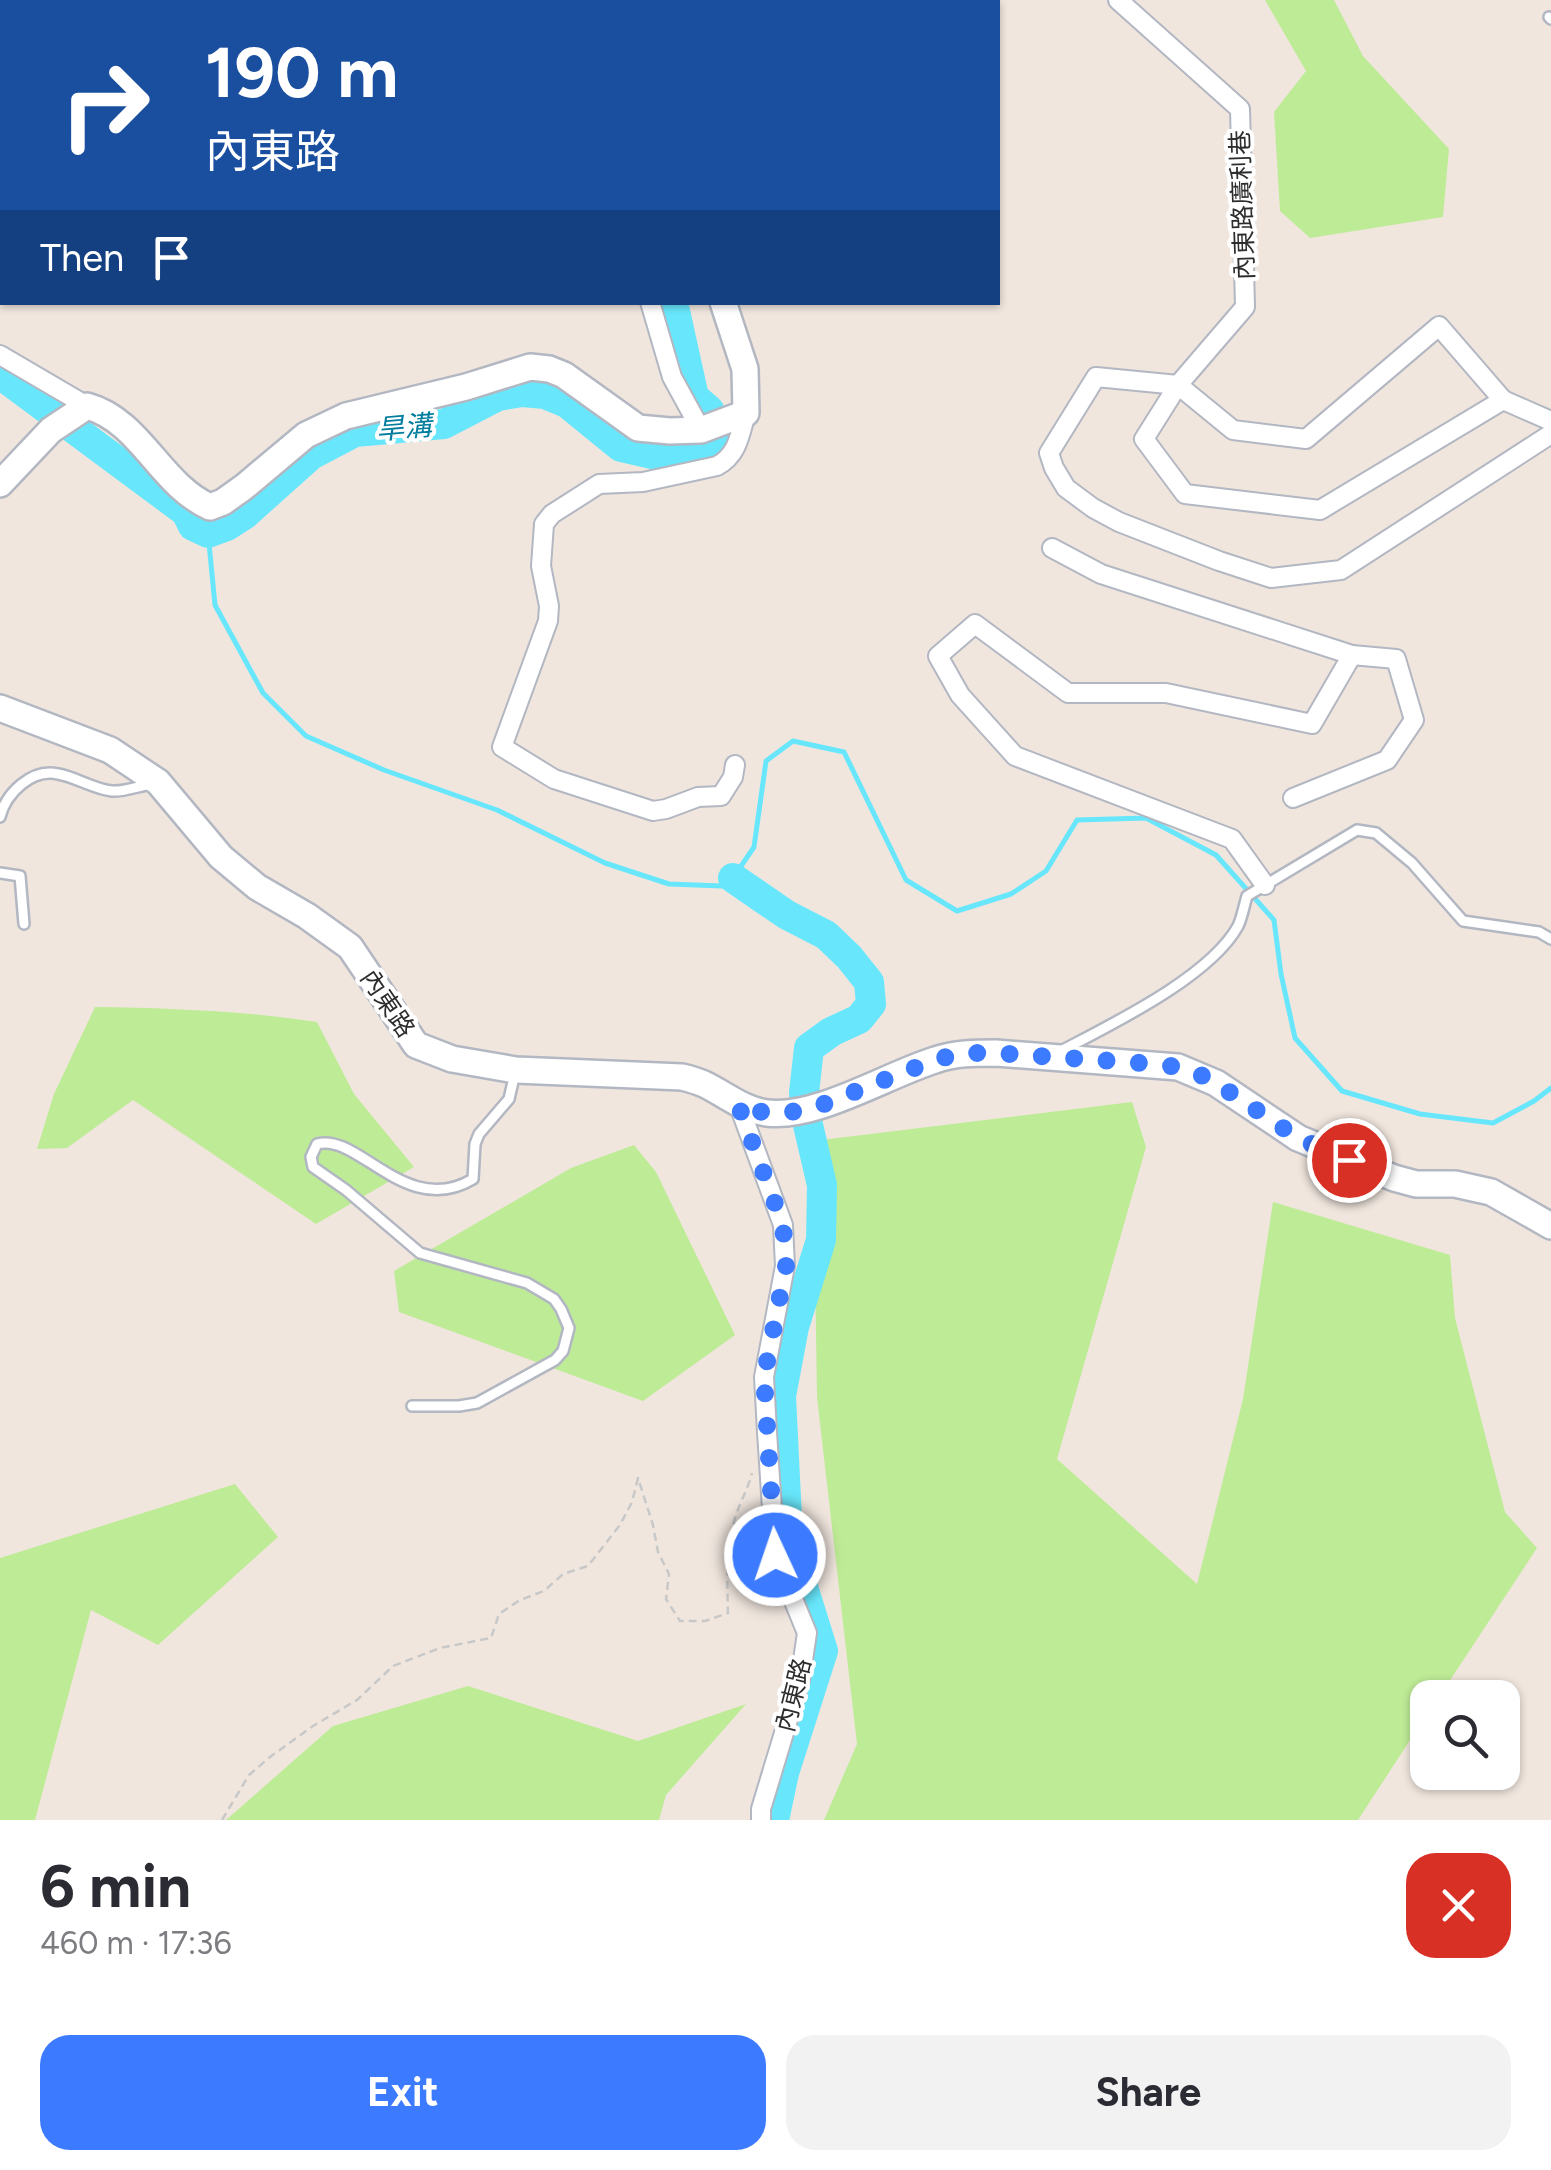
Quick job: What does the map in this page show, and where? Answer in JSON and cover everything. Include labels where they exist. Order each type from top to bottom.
[{"type":"street","name":"內東路廣利巷","points":[[1118,0],[1240,109],[1246,307],[1178,384],[1144,438],[1186,494],[1320,510],[1503,400]]},
{"type":"street","points":[[651,305],[672,376],[701,430]]},
{"type":"street","points":[[724,305],[745,369],[746,413],[734,452],[717,466],[643,482],[600,484],[552,514],[544,524],[541,566],[548,621],[502,747],[554,779],[653,811],[698,798],[721,796],[733,778],[735,765]]},
{"type":"street","points":[[1551,421],[1503,400],[1439,326],[1306,439],[1233,430],[1178,384],[1096,377],[1049,453],[1066,488],[1093,508],[1119,522],[1271,578],[1341,570],[1551,434]]},
{"type":"street","points":[[0,355],[88,406],[105,411],[132,433],[164,472],[194,500],[210,507],[234,495],[306,436],[346,416],[466,387],[530,366],[564,374],[638,428],[701,430],[746,413]]},
{"type":"street","points":[[0,484],[51,430],[88,406]]},
{"type":"street","points":[[1052,548],[1101,574],[1352,656],[1396,659],[1414,720],[1387,760],[1293,798]]},
{"type":"street","points":[[1265,885],[1232,839],[1014,756],[960,695],[938,656],[974,624],[1068,693],[1166,693],[1312,724],[1352,656]]},
{"type":"street","name":"內東路","points":[[0,708],[110,750],[158,782],[221,856],[257,887],[350,947],[416,1045],[452,1059],[516,1070],[682,1077],[765,1113],[804,1110],[937,1059],[966,1053],[1178,1067],[1216,1083],[1298,1138],[1394,1178],[1491,1192],[1551,1226]]},
{"type":"street","name":"內東路","points":[[738,1104],[783,1225],[786,1266],[764,1377],[775,1555],[807,1633],[800,1680],[761,1820]]},
{"type":"lane","points":[[0,817],[3,803],[13,790],[28,780],[54,772],[114,792],[158,782]]},
{"type":"lane","points":[[1050,1056],[1131,1014],[1208,963],[1238,926],[1247,896],[1357,830],[1376,833],[1412,863],[1463,921],[1539,932],[1551,938]]},
{"type":"lane","points":[[0,873],[20,876],[24,924]]},
{"type":"lane","points":[[412,1406],[477,1403],[555,1360],[564,1350],[569,1328],[554,1298],[527,1284],[420,1253],[313,1167],[311,1157],[317,1144],[337,1144],[390,1176],[432,1190],[456,1189],[473,1178],[474,1144],[509,1099],[516,1070]]},
{"type":"path","points":[[222,1820],[250,1775],[313,1726],[358,1700],[393,1666],[440,1648],[491,1638],[499,1614],[544,1591],[563,1574],[588,1566],[620,1525],[638,1478],[668,1574],[666,1598],[680,1620],[705,1621],[728,1613],[726,1562],[730,1537],[754,1465],[769,1454]]},
{"type":"green space","points":[[1265,0],[1334,0],[1363,56],[1449,149],[1443,217],[1310,238],[1280,211],[1274,112],[1306,71]]},
{"type":"green space","points":[[95,1007],[207,1011],[317,1022],[354,1094],[414,1167],[316,1224],[133,1100],[67,1148],[37,1149],[54,1094]]},
{"type":"green space","points":[[1132,1102],[1146,1147],[1057,1459],[1197,1584],[1243,1399],[1273,1202],[1450,1255],[1455,1318],[1505,1512],[1537,1548],[1450,1680],[1410,1680],[1410,1740],[1358,1820],[824,1820],[857,1744],[817,1397],[813,1141]]},
{"type":"green space","points":[[634,1145],[656,1172],[735,1335],[643,1401],[399,1312],[394,1271],[571,1168]]},
{"type":"green space","points":[[235,1484],[278,1537],[158,1645],[91,1610],[35,1820],[0,1820],[0,1558]]},
{"type":"green space","points":[[468,1686],[638,1741],[746,1704],[666,1795],[659,1820],[226,1820],[333,1726]]},
{"type":"waterway","name":"旱溝","points":[[0,374],[186,512],[193,526],[208,533],[244,515],[311,455],[355,432],[444,424],[498,396],[545,394],[567,403],[621,447],[660,456],[712,447],[721,434],[709,410],[694,397],[674,305]]},
{"type":"waterway","points":[[208,533],[215,605],[263,693],[306,736],[384,770],[497,810],[605,863],[669,884],[722,886],[733,878],[754,847],[766,761],[793,741],[844,752],[906,880],[957,911],[1011,894],[1046,871],[1077,820],[1146,818],[1216,855],[1274,920],[1295,1038],[1342,1091],[1420,1114],[1493,1123],[1551,1088]]},
{"type":"waterway","points":[[733,878],[787,915],[826,935],[869,982],[871,1004],[859,1019],[809,1048],[804,1093],[822,1185],[821,1240],[794,1327],[781,1396],[788,1539],[823,1651],[784,1773],[774,1820]]},
{"type":"route","points":[[775,1555],[764,1377],[786,1266],[783,1225],[738,1104],[765,1113],[814,1108],[937,1059],[966,1053],[1156,1064],[1199,1074],[1298,1138],[1349,1160]]}]
